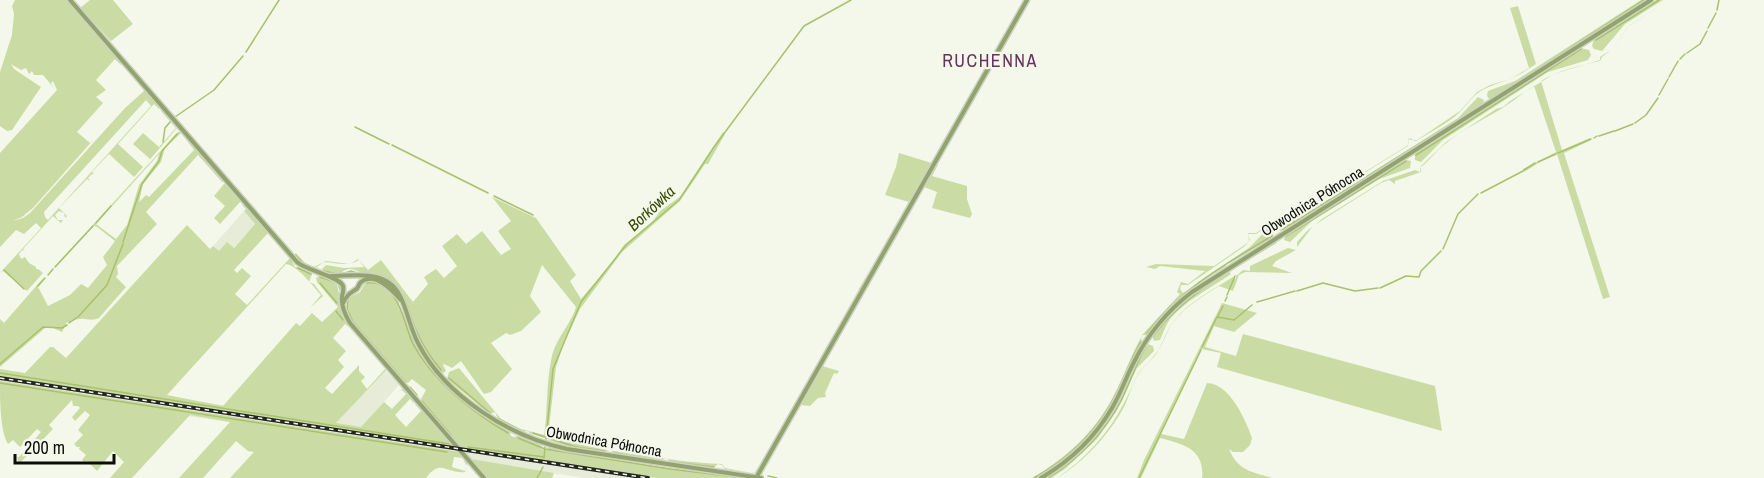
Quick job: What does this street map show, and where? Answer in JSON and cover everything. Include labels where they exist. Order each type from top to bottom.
[{"type":"street","points":[[70,0],[297,262],[310,270],[330,276],[355,276],[359,285],[347,295],[343,304]]},
{"type":"street","points":[[758,478],[1027,0]]},
{"type":"street","name":"Obwodnica Północna","points":[[1041,478],[1071,457],[1096,431],[1112,409],[1150,335],[1172,309],[1192,292],[1651,0]]},
{"type":"street","points":[[330,276],[351,291]]},
{"type":"street","points":[[345,276],[343,304],[345,315],[350,323],[484,478]]},
{"type":"street","name":"Obwodnica Północna","points":[[355,276],[385,280],[397,290],[418,344],[438,373],[488,416],[520,434],[545,444],[567,449],[758,478]]},
{"type":"street","name":"Obwodnica Północna","points":[[359,285],[365,280],[378,281],[389,287],[401,301]]},
{"type":"shaded area","points":[[244,211],[255,224],[233,248],[219,252],[213,246]]},
{"type":"shaded area","points":[[0,370],[336,423],[385,370],[399,385],[362,427],[394,428],[709,478],[584,478],[476,461],[469,466],[461,457],[0,388]]},
{"type":"green space","points":[[15,0],[68,0],[122,62],[121,65],[115,59],[96,80],[106,90],[96,97],[103,103],[77,132],[90,143],[94,139],[33,208],[22,217],[12,221],[23,218],[30,213],[125,108],[144,91],[147,91],[161,107],[159,109],[154,104],[118,144],[143,167],[134,177],[109,154],[92,172],[94,174],[88,178],[90,181],[87,179],[59,208],[64,213],[59,211],[55,215],[58,220],[63,220],[61,223],[53,216],[23,249],[25,251],[22,250],[19,254],[21,259],[25,257],[29,263],[43,273],[27,291],[3,271],[0,273],[41,228],[36,223],[24,234],[16,230],[0,247],[0,153],[57,90],[53,81],[51,83],[54,88],[43,75],[34,75],[32,71],[29,74],[26,68],[21,70],[11,64],[14,69],[41,87],[12,130],[7,131],[0,126],[0,72],[12,35],[14,14],[12,6]],"holes":[[[146,100],[151,106],[48,220],[44,212]]]},
{"type":"green space","points":[[90,0],[113,0],[133,24],[111,41],[80,8]]},
{"type":"green space","points":[[1636,0],[1522,73],[1512,78],[1529,68],[1510,8],[1518,6],[1536,64]]},
{"type":"green space","points":[[1641,0],[1647,0],[1493,99],[1488,98],[1488,91],[1515,81]]},
{"type":"green space","points":[[1656,0],[1663,0],[1625,24],[1602,51],[1594,49],[1592,46],[1594,39]]},
{"type":"green space","points":[[1581,48],[1589,50],[1591,55],[1588,60],[1548,72],[1443,140],[1421,162],[1415,160],[1415,154]]},
{"type":"green space","points":[[1507,80],[1479,92],[1459,113],[1449,121],[1416,141],[1409,139],[1409,142],[1408,139],[1411,138],[1417,140],[1460,111],[1477,92]]},
{"type":"green space","points":[[1541,82],[1562,150],[1590,138],[1591,140],[1564,153],[1610,297],[1603,299],[1557,154],[1524,172],[1523,169],[1556,152],[1534,86]]},
{"type":"green space","points":[[1528,90],[1508,105],[1452,139],[1421,167],[1421,172],[1395,181],[1395,184],[1389,180],[1381,183],[1314,225],[1383,181],[1415,170],[1420,172],[1421,166],[1446,142]]},
{"type":"green space","points":[[1478,97],[1484,100],[1483,105],[1283,230],[1280,231],[1277,228],[1279,223],[1307,213],[1458,118]]},
{"type":"green space","points":[[163,110],[177,128],[146,164],[150,159],[133,144],[143,133],[159,147],[176,128],[161,111]]},
{"type":"green space","points":[[178,132],[183,132],[224,181],[222,182],[198,155],[146,212],[157,224],[117,266],[116,277],[126,287],[99,318],[67,322],[62,332],[51,327],[45,328],[0,367],[0,319],[4,323],[44,277],[38,287],[48,306],[70,295],[81,284],[88,288],[107,265],[103,257],[115,241],[94,226],[55,268]],"holes":[[[181,133],[194,150],[149,197],[146,195],[139,202],[143,184],[161,162],[165,148]],[[159,154],[157,161],[139,185],[127,225],[116,239],[96,224]]]},
{"type":"green space","points":[[723,132],[725,134],[708,164],[705,164],[680,201],[622,252],[580,309],[556,367],[548,435],[593,447],[668,459],[660,462],[614,455],[608,450],[604,453],[575,448],[548,440],[547,436],[544,438],[529,433],[529,431],[544,435],[548,379],[553,353],[576,307],[542,265],[530,296],[541,312],[521,331],[510,335],[506,333],[491,343],[512,369],[491,392],[484,394],[461,361],[452,368],[444,364],[446,371],[443,373],[433,365],[418,339],[402,296],[386,279],[353,269],[338,275],[324,272],[322,269],[326,265],[344,268],[364,267],[359,260],[368,270],[381,260],[413,302],[428,284],[424,277],[436,269],[444,278],[457,266],[442,246],[457,234],[466,244],[482,231],[501,255],[511,249],[498,231],[511,221],[492,197],[536,218],[576,275],[570,281],[581,299],[624,245],[653,221],[660,211],[681,196]]},
{"type":"green space","points":[[1408,144],[1408,146],[1301,212],[1280,218],[1256,234],[1248,234],[1256,233],[1279,217],[1301,211]]},
{"type":"green space","points":[[899,153],[938,165],[932,176],[967,186],[967,199],[972,214],[970,218],[932,208],[937,192],[919,185],[909,202],[885,195]]},
{"type":"green space","points":[[1406,160],[1411,161],[1410,168],[1379,179],[1312,221],[1290,242],[1284,240],[1286,234]]},
{"type":"green space","points":[[224,184],[228,184],[241,201],[220,224],[214,218],[225,206],[214,196]]},
{"type":"green space","points":[[244,204],[269,232],[234,270],[237,273],[242,268],[251,276],[235,294],[247,305],[290,258],[295,267],[312,274],[309,281],[295,268],[286,264],[167,395],[223,406],[296,323],[300,326],[312,313],[322,322],[338,307],[317,282],[316,278],[319,276],[336,282],[343,311],[351,328],[345,324],[333,338],[346,351],[338,360],[344,367],[325,388],[332,394],[359,365],[359,371],[365,377],[361,381],[367,389],[387,369],[336,423],[361,427],[384,402],[392,409],[406,394],[402,390],[398,392],[404,388],[415,401],[412,404],[410,399],[395,415],[406,427],[421,411],[415,404],[418,404],[456,447],[0,376],[0,369],[25,373],[50,347],[66,358],[187,225],[210,249],[213,246],[219,251],[227,242],[234,248],[255,224],[244,211],[246,209],[242,205]]},
{"type":"green space","points":[[1313,227],[1297,247],[1297,242]]},
{"type":"green space","points":[[1267,229],[1274,231],[1273,237],[1230,263],[1228,262],[1250,247]]},
{"type":"green space","points":[[1248,235],[1250,240],[1245,246],[1188,285],[1181,285],[1180,289],[1183,293],[1225,264],[1226,266],[1183,296],[1147,335],[1143,335],[1142,342],[1119,391],[1100,422],[1082,443],[1061,462],[1037,478],[1032,478],[1068,453],[1098,422],[1121,382],[1135,349],[1143,334],[1180,294],[1177,292],[1181,282],[1188,284],[1205,271],[1160,266],[1155,269],[1146,267],[1156,264],[1214,266],[1246,244],[1249,241]]},
{"type":"green space","points":[[1288,248],[1296,250],[1276,261],[1272,266],[1292,273],[1245,272],[1239,275],[1233,291],[1219,286],[1196,301],[1172,324],[1180,314],[1194,302],[1233,277],[1236,279],[1236,276],[1243,270],[1250,271],[1250,266]]},
{"type":"green space","points":[[296,253],[305,263],[314,267],[324,262],[314,269],[303,264],[294,256]]},
{"type":"green space","points":[[1228,270],[1231,274],[1176,312],[1160,340],[1154,341],[1152,336],[1167,317],[1186,299]]},
{"type":"green space","points":[[310,282],[323,296],[310,308],[321,295]]},
{"type":"green space","points":[[366,282],[376,282],[390,290],[420,352],[441,380],[469,405],[510,432],[511,436],[518,436],[542,446],[541,449],[547,450],[548,447],[660,467],[747,478],[657,478],[461,448],[424,406],[421,399],[426,390],[412,379],[408,383],[403,382],[351,320],[347,311],[347,299],[360,292]]},
{"type":"green space","points":[[1222,303],[1257,313],[1234,332],[1214,326],[1205,347],[1236,356],[1243,334],[1435,386],[1442,431],[1217,367],[1221,353],[1202,349],[1161,434],[1184,439],[1207,383],[1215,385],[1223,389],[1236,404],[1252,438],[1250,445],[1243,452],[1233,452],[1229,449],[1233,456],[1241,466],[1273,478],[1202,478],[1200,460],[1191,449],[1160,438],[1141,478],[1137,478]]},
{"type":"green space","points":[[1148,344],[1153,346],[1154,351],[1137,368],[1117,410],[1097,439],[1065,469],[1051,478],[1045,478],[1068,462],[1097,434],[1119,400]]},
{"type":"green space","points":[[822,366],[839,371],[837,374],[834,373],[825,393],[826,397],[818,398],[810,406],[800,405]]},
{"type":"green space","points":[[459,368],[501,419],[529,431],[521,432],[498,419],[495,412],[490,414],[447,379],[449,372]]},
{"type":"green space","points":[[0,381],[460,452],[469,463],[466,465],[463,458],[454,457],[452,467],[465,471],[467,466],[465,472],[440,468],[431,472],[426,478],[230,478],[254,452],[248,451],[236,441],[203,478],[179,478],[230,422],[190,415],[132,478],[110,478],[124,462],[113,451],[97,471],[87,461],[85,463],[82,460],[86,455],[79,449],[80,447],[74,444],[83,435],[78,430],[90,415],[85,411],[75,421],[72,417],[80,408],[73,406],[72,400],[49,425],[53,429],[19,464],[17,457],[41,432],[37,429],[20,447],[13,440],[8,444],[2,423]]},
{"type":"green space","points":[[1132,386],[1125,405],[1112,426],[1087,455],[1077,463],[1118,414]]},
{"type":"green space","points":[[471,459],[554,473],[552,478],[487,478]]},
{"type":"green space","points":[[668,459],[722,464],[725,468],[752,473],[725,469],[718,464],[713,468],[669,463]]},
{"type":"waterway","points":[[246,52],[279,0]]},
{"type":"waterway","name":"Borkówka","points":[[546,439],[553,369],[581,302],[626,245],[679,200],[714,147],[804,26],[851,0]]},
{"type":"waterway","points":[[1493,98],[1644,0]]},
{"type":"waterway","points":[[1596,40],[1659,0]]},
{"type":"waterway","points":[[1717,10],[1719,0]]},
{"type":"waterway","points":[[1708,28],[1716,13]]},
{"type":"waterway","points":[[1687,53],[1700,44],[1707,31]]},
{"type":"waterway","points":[[1416,155],[1581,49]]},
{"type":"waterway","points":[[1680,59],[1685,54]]},
{"type":"waterway","points":[[175,117],[214,90],[243,56]]},
{"type":"waterway","points":[[1669,77],[1678,61]]},
{"type":"waterway","points":[[1659,95],[1668,79]]},
{"type":"waterway","points":[[1635,123],[1646,115],[1658,98]]},
{"type":"waterway","points":[[1283,229],[1482,105]]},
{"type":"waterway","points":[[163,142],[165,128],[170,122]]},
{"type":"waterway","points":[[1615,131],[1633,124]]},
{"type":"waterway","points":[[355,127],[389,144]]},
{"type":"waterway","points":[[1599,136],[1614,131]]},
{"type":"waterway","points":[[162,151],[177,134]]},
{"type":"waterway","points":[[1558,153],[1591,139]]},
{"type":"waterway","points":[[392,145],[488,193]]},
{"type":"waterway","points":[[123,242],[142,184],[159,161],[162,151]]},
{"type":"waterway","points":[[1538,162],[1556,154]]},
{"type":"waterway","points":[[1286,236],[1406,161]]},
{"type":"waterway","points":[[1524,170],[1535,163]]},
{"type":"waterway","points":[[1481,193],[1523,171]]},
{"type":"waterway","points":[[1443,249],[1458,214],[1478,194]]},
{"type":"waterway","points":[[494,196],[533,215]]},
{"type":"waterway","points":[[96,223],[111,206]]},
{"type":"waterway","points":[[55,267],[93,226]]},
{"type":"waterway","points":[[1147,333],[1160,317],[1189,290],[1221,267],[1272,236]]},
{"type":"waterway","points":[[1153,336],[1165,321],[1194,295],[1276,242]]},
{"type":"waterway","points":[[69,323],[79,316],[107,285],[123,244]]},
{"type":"waterway","points":[[1380,288],[1406,276],[1419,277],[1421,271],[1441,251]]},
{"type":"waterway","points":[[295,255],[303,263],[314,268]]},
{"type":"waterway","points":[[298,268],[311,274]]},
{"type":"waterway","points":[[48,275],[53,269]]},
{"type":"waterway","points":[[4,270],[24,289]]},
{"type":"waterway","points":[[324,271],[337,274]]},
{"type":"waterway","points":[[345,273],[351,271],[357,273]]},
{"type":"waterway","points":[[368,274],[380,276],[396,285],[421,341],[441,370]]},
{"type":"waterway","points":[[1227,295],[1235,276]]},
{"type":"waterway","points":[[320,277],[335,282]]},
{"type":"waterway","points":[[38,286],[45,278]]},
{"type":"waterway","points":[[860,289],[866,279]]},
{"type":"waterway","points":[[320,283],[337,303]]},
{"type":"waterway","points":[[367,283],[375,283],[392,293],[413,344],[442,383],[481,416],[508,433]]},
{"type":"waterway","points":[[1297,291],[1323,283],[1355,291],[1378,288]]},
{"type":"waterway","points":[[338,284],[341,291]]},
{"type":"waterway","points":[[351,295],[363,284]]},
{"type":"waterway","points":[[1257,302],[1295,291]]},
{"type":"waterway","points":[[1225,301],[1227,297]]},
{"type":"waterway","points":[[348,299],[347,309],[353,322],[405,382]]},
{"type":"waterway","points":[[1202,347],[1217,317],[1234,320],[1252,305]]},
{"type":"waterway","points":[[1218,316],[1223,306]]},
{"type":"waterway","points":[[336,311],[343,320]]},
{"type":"waterway","points":[[0,364],[43,327],[62,328],[67,325]]},
{"type":"waterway","points":[[1034,478],[1071,452],[1102,418],[1141,342]]},
{"type":"waterway","points":[[1048,478],[1080,454],[1107,424],[1121,401],[1146,346]]},
{"type":"waterway","points":[[1139,478],[1201,350]]},
{"type":"waterway","points":[[0,373],[450,444]]},
{"type":"waterway","points":[[449,378],[490,413]]},
{"type":"waterway","points":[[0,383],[447,452]]},
{"type":"waterway","points":[[410,387],[417,395]]},
{"type":"waterway","points":[[422,401],[451,435]]},
{"type":"waterway","points":[[499,419],[521,431]]},
{"type":"waterway","points":[[533,433],[576,447],[604,451]]},
{"type":"waterway","points":[[518,438],[545,449]]},
{"type":"waterway","points":[[468,447],[544,457]]},
{"type":"waterway","name":"Borkówka","points":[[544,458],[545,447]]},
{"type":"waterway","points":[[545,449],[736,477]]},
{"type":"waterway","points":[[615,453],[660,461]]},
{"type":"waterway","points":[[671,462],[714,467]]},
{"type":"waterway","name":"Borkówka","points":[[537,478],[543,467]]},
{"type":"waterway","points":[[472,468],[481,478]]},
{"type":"waterway","points":[[768,476],[777,478]]},
{"type":"railway","points":[[0,378],[648,478]]},
{"type":"district","name":"RUCHENNA","points":[[990,60]]}]
